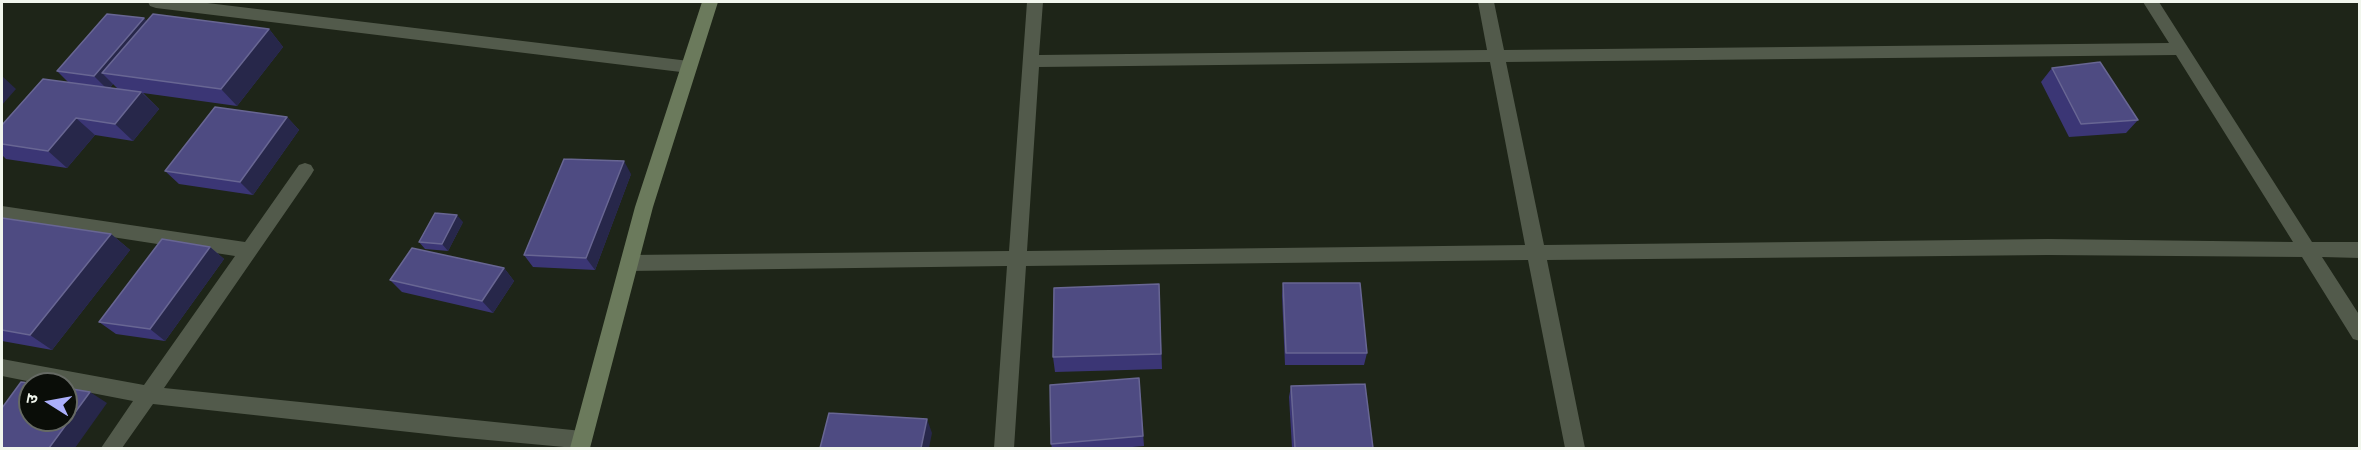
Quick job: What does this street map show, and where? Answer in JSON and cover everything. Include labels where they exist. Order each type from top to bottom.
[{"type":"main road","points":[[581,444],[644,207],[710,2]]},
{"type":"street","points":[[156,2],[689,67]]},
{"type":"street","points":[[1004,448],[1035,2]]},
{"type":"street","points":[[1486,2],[1575,448]]},
{"type":"street","points":[[2151,2],[2360,333]]},
{"type":"street","points":[[1031,61],[2181,49]]},
{"type":"street","points":[[111,448],[305,170]]},
{"type":"street","points":[[2,213],[247,250]]},
{"type":"street","points":[[629,263],[2048,247],[2360,250]]},
{"type":"street","points":[[2,368],[149,395],[581,444]]},
{"type":"building","points":[[107,14],[144,18],[94,76],[57,71]]},
{"type":"building","points":[[153,14],[269,29],[221,89],[102,73]]},
{"type":"building","points":[[2100,62],[2138,120],[2081,124],[2052,68]]},
{"type":"building","points":[[43,79],[141,92],[115,124],[76,118],[48,151],[2,144],[2,125]]},
{"type":"building","points":[[215,107],[287,117],[240,182],[165,171]]},
{"type":"building","points":[[564,159],[624,161],[586,258],[524,255]]},
{"type":"building","points":[[435,213],[457,215],[442,244],[419,242]]},
{"type":"building","points":[[2,218],[111,234],[30,335],[2,330]]},
{"type":"building","points":[[162,239],[210,247],[150,329],[99,322]]},
{"type":"building","points":[[412,248],[504,268],[482,301],[390,280]]},
{"type":"building","points":[[1283,283],[1360,283],[1367,353],[1286,353]]},
{"type":"building","points":[[1159,284],[1161,354],[1053,357],[1054,288]]},
{"type":"building","points":[[1139,378],[1143,436],[1051,444],[1050,385]]},
{"type":"building","points":[[1365,384],[1373,448],[1295,448],[1291,386]]},
{"type":"building","points":[[18,386],[18,432],[61,432],[49,448],[2,448],[2,408]]},
{"type":"building","points":[[78,390],[90,392],[78,408]]},
{"type":"building","points":[[829,413],[927,419],[921,448],[820,448]]}]
